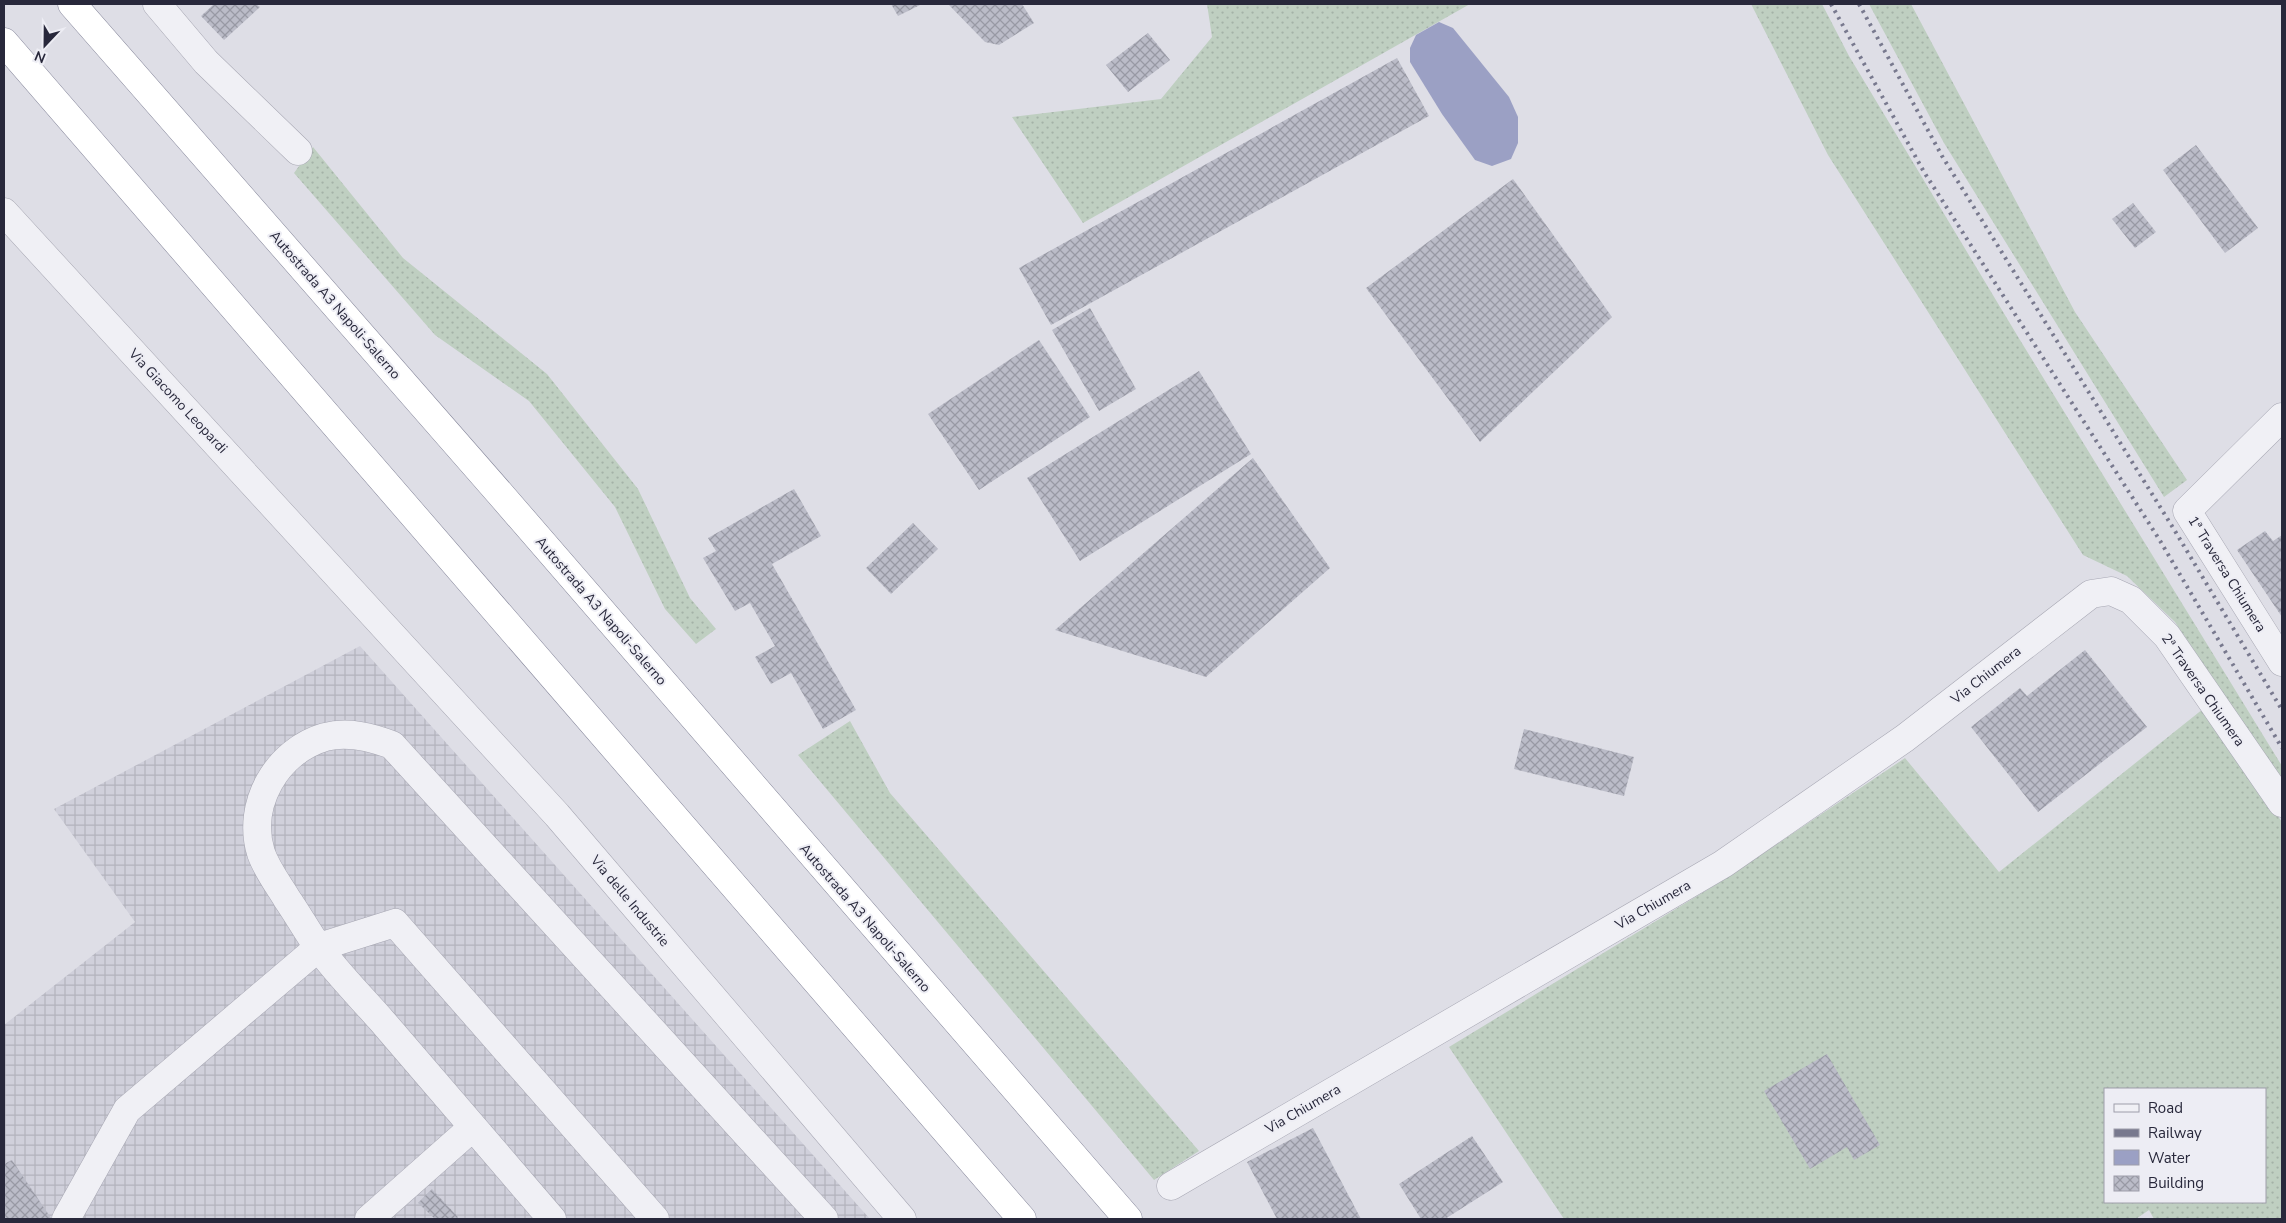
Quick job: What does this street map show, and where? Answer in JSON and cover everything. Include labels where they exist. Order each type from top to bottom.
[{"type":"highway","name":"Autostrada A3 Napoli-Salerno","points":[[72,4],[1128,1219]]},
{"type":"highway","points":[[4,42],[1022,1219]]},
{"type":"street","points":[[157,4],[206,62],[298,151]]},
{"type":"street","name":"Via Giacomo Leopardi","points":[[4,212],[352,590]]},
{"type":"street","name":"1ª Traversa Chiumera","points":[[2282,417],[2187,511],[2282,662]]},
{"type":"street","name":"Via delle Industrie","points":[[352,590],[557,815],[902,1219]]},
{"type":"street","name":"2ª Traversa Chiumera","points":[[2111,591],[2131,600],[2167,636],[2282,803]]},
{"type":"street","name":"Via Chiumera","points":[[1171,1186],[1723,864],[1905,738],[2091,594],[2111,591]]},
{"type":"street","points":[[552,1219],[319,947],[270,872],[261,853],[257,832],[258,812],[264,791],[274,774],[288,757],[306,745],[326,737],[349,735],[371,737],[392,745],[824,1219]]},
{"type":"street","points":[[66,1219],[127,1110],[319,947],[395,923],[655,1219]]},
{"type":"street","points":[[369,1219],[473,1127]]},
{"type":"shaded area","points":[[360,646],[870,1219],[4,1219],[4,1025],[135,922],[54,809]]},
{"type":"green space","points":[[1207,4],[1470,4],[1083,223],[1012,117],[1161,99],[1212,37]]},
{"type":"green space","points":[[1751,4],[1822,4],[1849,56],[2020,340],[2282,766],[2282,784],[2175,622],[2127,576],[2083,555],[1828,155]]},
{"type":"green space","points":[[1869,4],[1911,4],[2075,312],[2187,480],[2164,497],[1944,143]]},
{"type":"green space","points":[[313,147],[403,258],[547,374],[638,489],[690,598],[716,629],[696,644],[665,609],[615,507],[529,401],[435,335],[294,173]]},
{"type":"green space","points":[[2203,709],[2282,822],[2282,1219],[2154,1219],[2149,1210],[2136,1219],[1564,1219],[1449,1047],[1725,879],[1905,758],[1999,872]]},
{"type":"green space","points":[[850,721],[890,793],[1199,1151],[1154,1180],[798,755]]},
{"type":"water","points":[[1439,22],[1453,28],[1509,97],[1518,117],[1518,143],[1511,159],[1492,166],[1475,160],[1442,114],[1410,62],[1410,48],[1416,35]]},
{"type":"building","points":[[214,4],[256,4],[260,7],[224,40],[201,16]]},
{"type":"building","points":[[891,4],[922,4],[898,16]]},
{"type":"building","points":[[948,4],[1022,4],[1034,23],[999,45],[985,42]]},
{"type":"building","points":[[1148,33],[1170,60],[1128,92],[1106,65]]},
{"type":"building","points":[[1397,58],[1429,116],[1051,325],[1019,268]]},
{"type":"building","points":[[2196,145],[2258,228],[2225,253],[2163,170]]},
{"type":"building","points":[[1513,179],[1612,317],[1480,442],[1366,288]]},
{"type":"building","points":[[2133,203],[2156,232],[2135,248],[2112,219]]},
{"type":"building","points":[[1090,308],[1136,389],[1099,411],[1052,330]]},
{"type":"building","points":[[1039,340],[1090,417],[979,490],[928,414]]},
{"type":"building","points":[[1199,371],[1251,454],[1080,561],[1027,478]]},
{"type":"building","points":[[1253,458],[1330,568],[1206,677],[1055,630]]},
{"type":"building","points":[[794,489],[821,536],[772,564],[856,710],[823,729],[791,673],[771,684],[755,657],[775,646],[750,603],[735,611],[703,558],[716,551],[708,538]]},
{"type":"building","points":[[913,523],[938,549],[891,594],[866,568]]},
{"type":"building","points":[[2265,531],[2273,541],[2282,535],[2282,617],[2237,550]]},
{"type":"building","points":[[2085,650],[2147,727],[2038,812],[1971,727],[2020,688],[2027,696]]},
{"type":"building","points":[[1524,729],[1634,757],[1624,796],[1514,769]]},
{"type":"building","points":[[1827,1054],[1880,1145],[1854,1160],[1847,1147],[1810,1169],[1764,1091]]},
{"type":"building","points":[[1313,1128],[1361,1219],[1277,1219],[1247,1162]]},
{"type":"building","points":[[1472,1136],[1503,1182],[1445,1219],[1421,1219],[1399,1184]]},
{"type":"building","points":[[12,1160],[51,1218],[4,1219],[4,1164]]},
{"type":"building","points":[[432,1189],[458,1217],[456,1219],[435,1219],[418,1203]]},
{"type":"railway","points":[[1831,4],[1924,172],[2159,539],[2282,748]]},
{"type":"railway","points":[[1859,4],[1942,156],[2175,531],[2282,710]]}]
